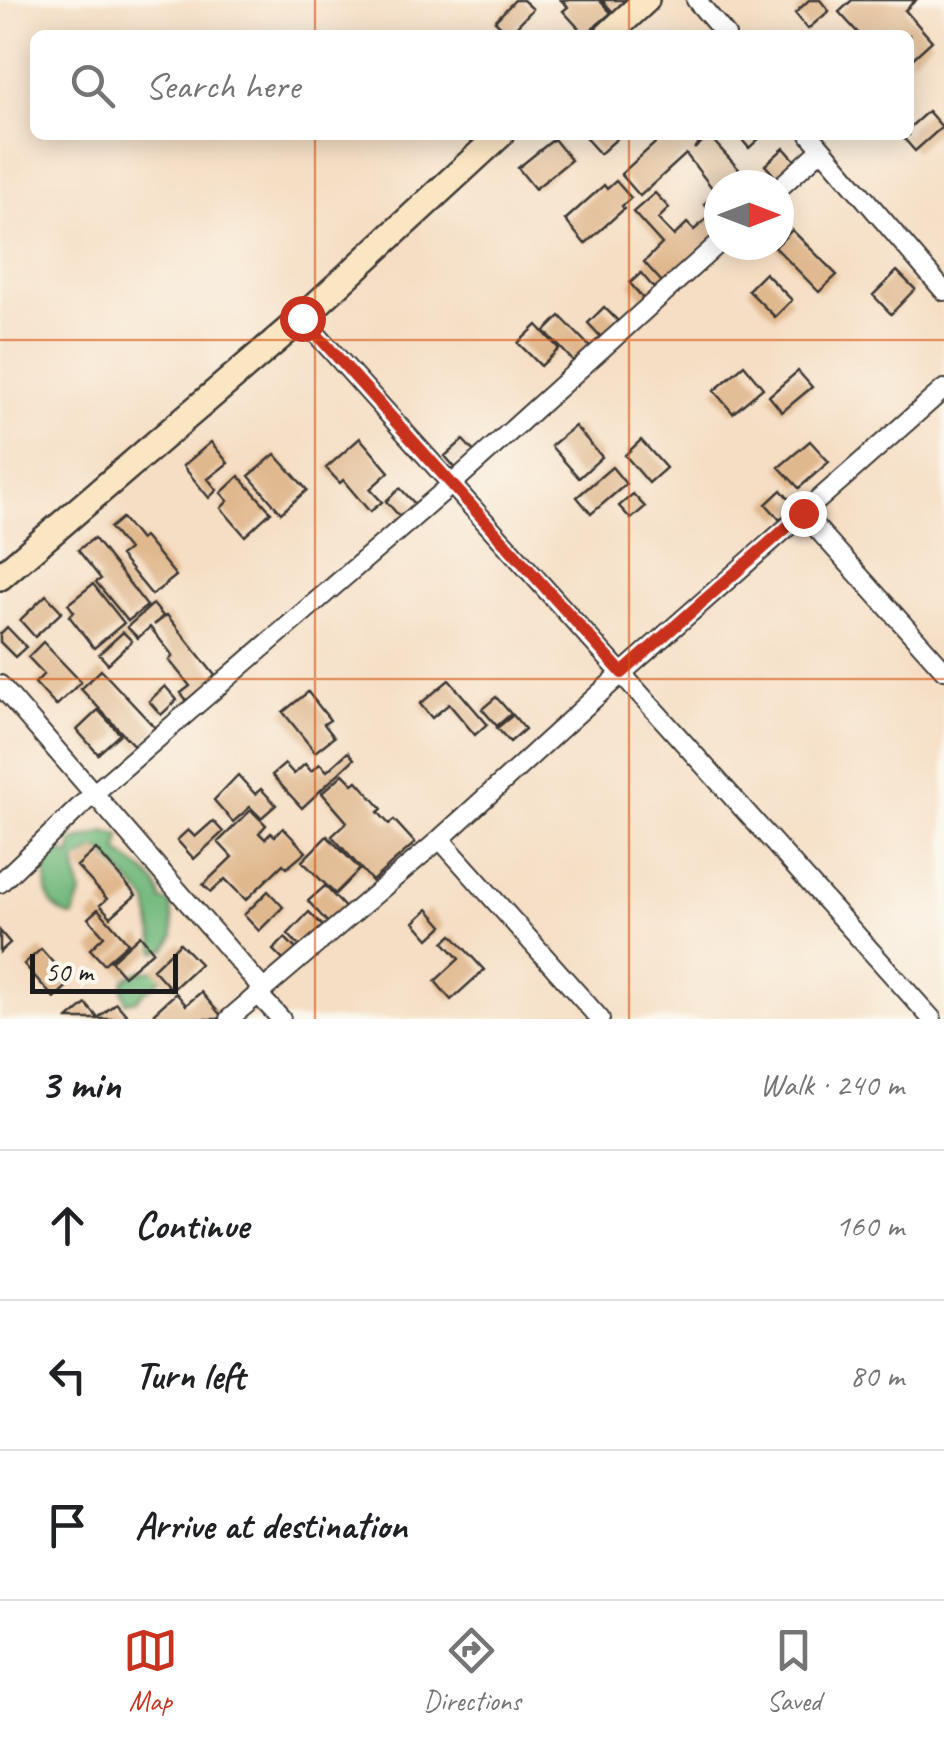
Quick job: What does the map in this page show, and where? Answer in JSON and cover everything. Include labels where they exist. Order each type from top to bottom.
[{"type":"street","points":[[613,30],[646,0]]},
{"type":"street","points":[[696,0],[722,30]]},
{"type":"street","points":[[0,577],[302,318],[495,140]]},
{"type":"street","points":[[793,170],[816,142],[944,290]]},
{"type":"street","points":[[0,883],[92,796],[452,484],[704,257]]},
{"type":"street","points":[[302,318],[932,1019]]},
{"type":"street","points":[[229,1019],[440,839],[944,389]]},
{"type":"street","points":[[803,513],[944,670]]},
{"type":"street","points":[[0,685],[281,1019]]},
{"type":"street","points":[[440,839],[600,1019]]},
{"type":"green space","points":[[105,832],[121,835],[118,852],[151,878],[161,899],[171,905],[174,936],[166,950],[156,952],[148,902],[102,851],[93,851],[75,862],[81,895],[73,917],[51,903],[47,863],[60,851],[71,856],[72,842]]},
{"type":"green space","points":[[158,970],[163,976],[160,980],[137,1000],[126,1002],[122,987],[125,979],[141,971]]},
{"type":"building","points":[[515,0],[523,0],[533,9],[513,30],[505,30],[495,21]]},
{"type":"building","points":[[561,0],[599,0],[611,13],[591,30],[580,30],[563,11],[568,7]]},
{"type":"building","points":[[602,0],[625,0],[613,12]]},
{"type":"building","points":[[809,0],[820,0],[829,11],[808,29],[795,13]]},
{"type":"building","points":[[852,0],[916,0],[905,10],[932,41],[914,57],[914,30],[855,30],[839,12]]},
{"type":"building","points":[[928,111],[942,127],[915,151],[905,140],[914,140],[914,124]]},
{"type":"building","points":[[553,140],[571,160],[535,189],[518,168]]},
{"type":"building","points":[[587,140],[615,140],[600,154]]},
{"type":"building","points":[[658,140],[702,140],[694,149],[704,140],[713,140],[740,170],[704,170],[704,177],[686,154],[640,196],[621,174]]},
{"type":"building","points":[[784,148],[800,166],[794,171],[769,170],[765,165]]},
{"type":"building","points":[[616,181],[631,198],[585,244],[565,220],[604,185],[607,189]]},
{"type":"building","points":[[655,193],[669,208],[658,219],[674,236],[687,223],[694,230],[704,221],[704,248],[663,283],[644,262],[662,244],[633,212]]},
{"type":"building","points":[[794,232],[837,275],[819,292],[788,260],[794,260]]},
{"type":"building","points":[[897,271],[915,289],[891,314],[873,295]]},
{"type":"building","points":[[641,273],[658,293],[646,302],[630,283]]},
{"type":"building","points":[[765,273],[792,300],[775,317],[748,290]]},
{"type":"building","points":[[604,307],[621,324],[604,340],[588,323]]},
{"type":"building","points":[[560,316],[593,350],[577,365],[545,331]]},
{"type":"building","points":[[537,325],[559,349],[541,366],[518,343]]},
{"type":"building","points":[[744,365],[763,388],[733,413],[714,391]]},
{"type":"building","points":[[798,371],[812,387],[782,412],[769,396]]},
{"type":"building","points":[[575,426],[602,457],[579,478],[551,446]]},
{"type":"building","points":[[360,438],[389,472],[370,489],[382,502],[370,512],[343,480],[340,483],[326,468]]},
{"type":"building","points":[[463,440],[477,455],[459,472],[445,456]]},
{"type":"building","points":[[641,440],[666,468],[649,483],[625,455]]},
{"type":"building","points":[[810,441],[829,462],[799,488],[779,467]]},
{"type":"building","points":[[211,442],[228,463],[208,479],[217,490],[209,498],[183,466]]},
{"type":"building","points":[[275,454],[307,490],[281,513],[249,476]]},
{"type":"building","points":[[612,467],[626,484],[591,514],[577,497]]},
{"type":"building","points":[[239,476],[271,512],[245,536],[221,508],[228,501],[221,493]]},
{"type":"building","points":[[400,488],[416,505],[401,518],[386,501]]},
{"type":"building","points":[[781,490],[795,506],[780,520],[766,504]]},
{"type":"building","points":[[633,494],[645,507],[631,519],[619,506]]},
{"type":"building","points":[[122,518],[140,540],[144,537],[176,576],[152,595],[120,556],[128,550],[110,528]]},
{"type":"building","points":[[94,538],[147,606],[128,621],[96,582],[101,579],[78,550]]},
{"type":"building","points":[[93,584],[124,623],[94,648],[69,616],[74,612],[68,604]]},
{"type":"building","points":[[46,595],[62,612],[35,637],[20,620]]},
{"type":"building","points":[[153,604],[163,616],[154,625],[167,615],[221,683],[192,707],[181,693],[190,686],[150,627],[138,638],[127,627]]},
{"type":"building","points":[[7,627],[26,647],[15,657],[0,642],[0,634]]},
{"type":"building","points":[[123,632],[132,641],[108,664],[99,654]]},
{"type":"building","points":[[43,642],[81,682],[56,706],[35,683],[44,674],[28,657]]},
{"type":"building","points":[[101,670],[158,731],[138,750],[81,689]]},
{"type":"building","points":[[449,680],[487,724],[475,735],[449,704],[432,718],[420,704]]},
{"type":"building","points":[[165,686],[177,700],[161,715],[149,701]]},
{"type":"building","points":[[308,692],[330,720],[324,724],[334,737],[315,752],[283,712]]},
{"type":"building","points":[[496,697],[511,714],[497,726],[482,709]]},
{"type":"building","points":[[98,710],[120,734],[98,754],[77,730]]},
{"type":"building","points":[[513,715],[525,729],[510,742],[497,728]]},
{"type":"building","points":[[348,752],[354,759],[302,808],[272,775],[285,764],[294,774],[305,764],[311,771],[320,764],[327,771]]},
{"type":"building","points":[[343,774],[353,784],[357,781],[382,809],[378,812],[389,824],[394,820],[415,843],[372,881],[332,836],[347,822],[322,793]]},
{"type":"building","points":[[238,775],[255,794],[261,789],[276,805],[261,818],[250,807],[233,822],[214,800]]},
{"type":"building","points":[[251,810],[266,825],[259,833],[265,839],[283,828],[306,852],[287,868],[283,864],[246,900],[225,879],[211,892],[203,885],[232,857],[218,842]]},
{"type":"building","points":[[213,821],[223,832],[194,859],[177,840],[188,830],[195,837]]},
{"type":"building","points":[[327,836],[360,869],[335,894],[302,861]]},
{"type":"building","points":[[96,849],[136,895],[111,917],[100,905],[107,899],[77,866]]},
{"type":"building","points":[[325,886],[349,912],[332,927],[308,901]]},
{"type":"building","points":[[268,891],[283,907],[259,931],[244,915]]},
{"type":"building","points":[[98,909],[128,943],[104,964],[90,949],[104,936],[88,918]]},
{"type":"building","points":[[428,909],[443,926],[429,939],[414,922]]},
{"type":"building","points":[[309,912],[324,927],[302,949],[288,934]]},
{"type":"building","points":[[0,931],[10,943],[0,952]]},
{"type":"building","points":[[140,935],[153,951],[124,976],[111,961]]},
{"type":"building","points":[[452,935],[484,970],[451,1000],[435,981],[459,959],[444,942]]},
{"type":"building","points":[[285,938],[298,951],[286,963],[273,950]]},
{"type":"building","points":[[180,943],[200,964],[172,990],[153,969]]},
{"type":"building","points":[[41,949],[71,983],[54,998],[24,964]]},
{"type":"building","points":[[201,992],[224,1019],[160,1019],[154,1013],[176,993],[186,1005]]},
{"type":"building","points":[[116,1003],[130,1019],[68,1019],[86,1004],[98,1018]]},
{"type":"route","points":[[302,318],[622,673],[803,513]]}]
